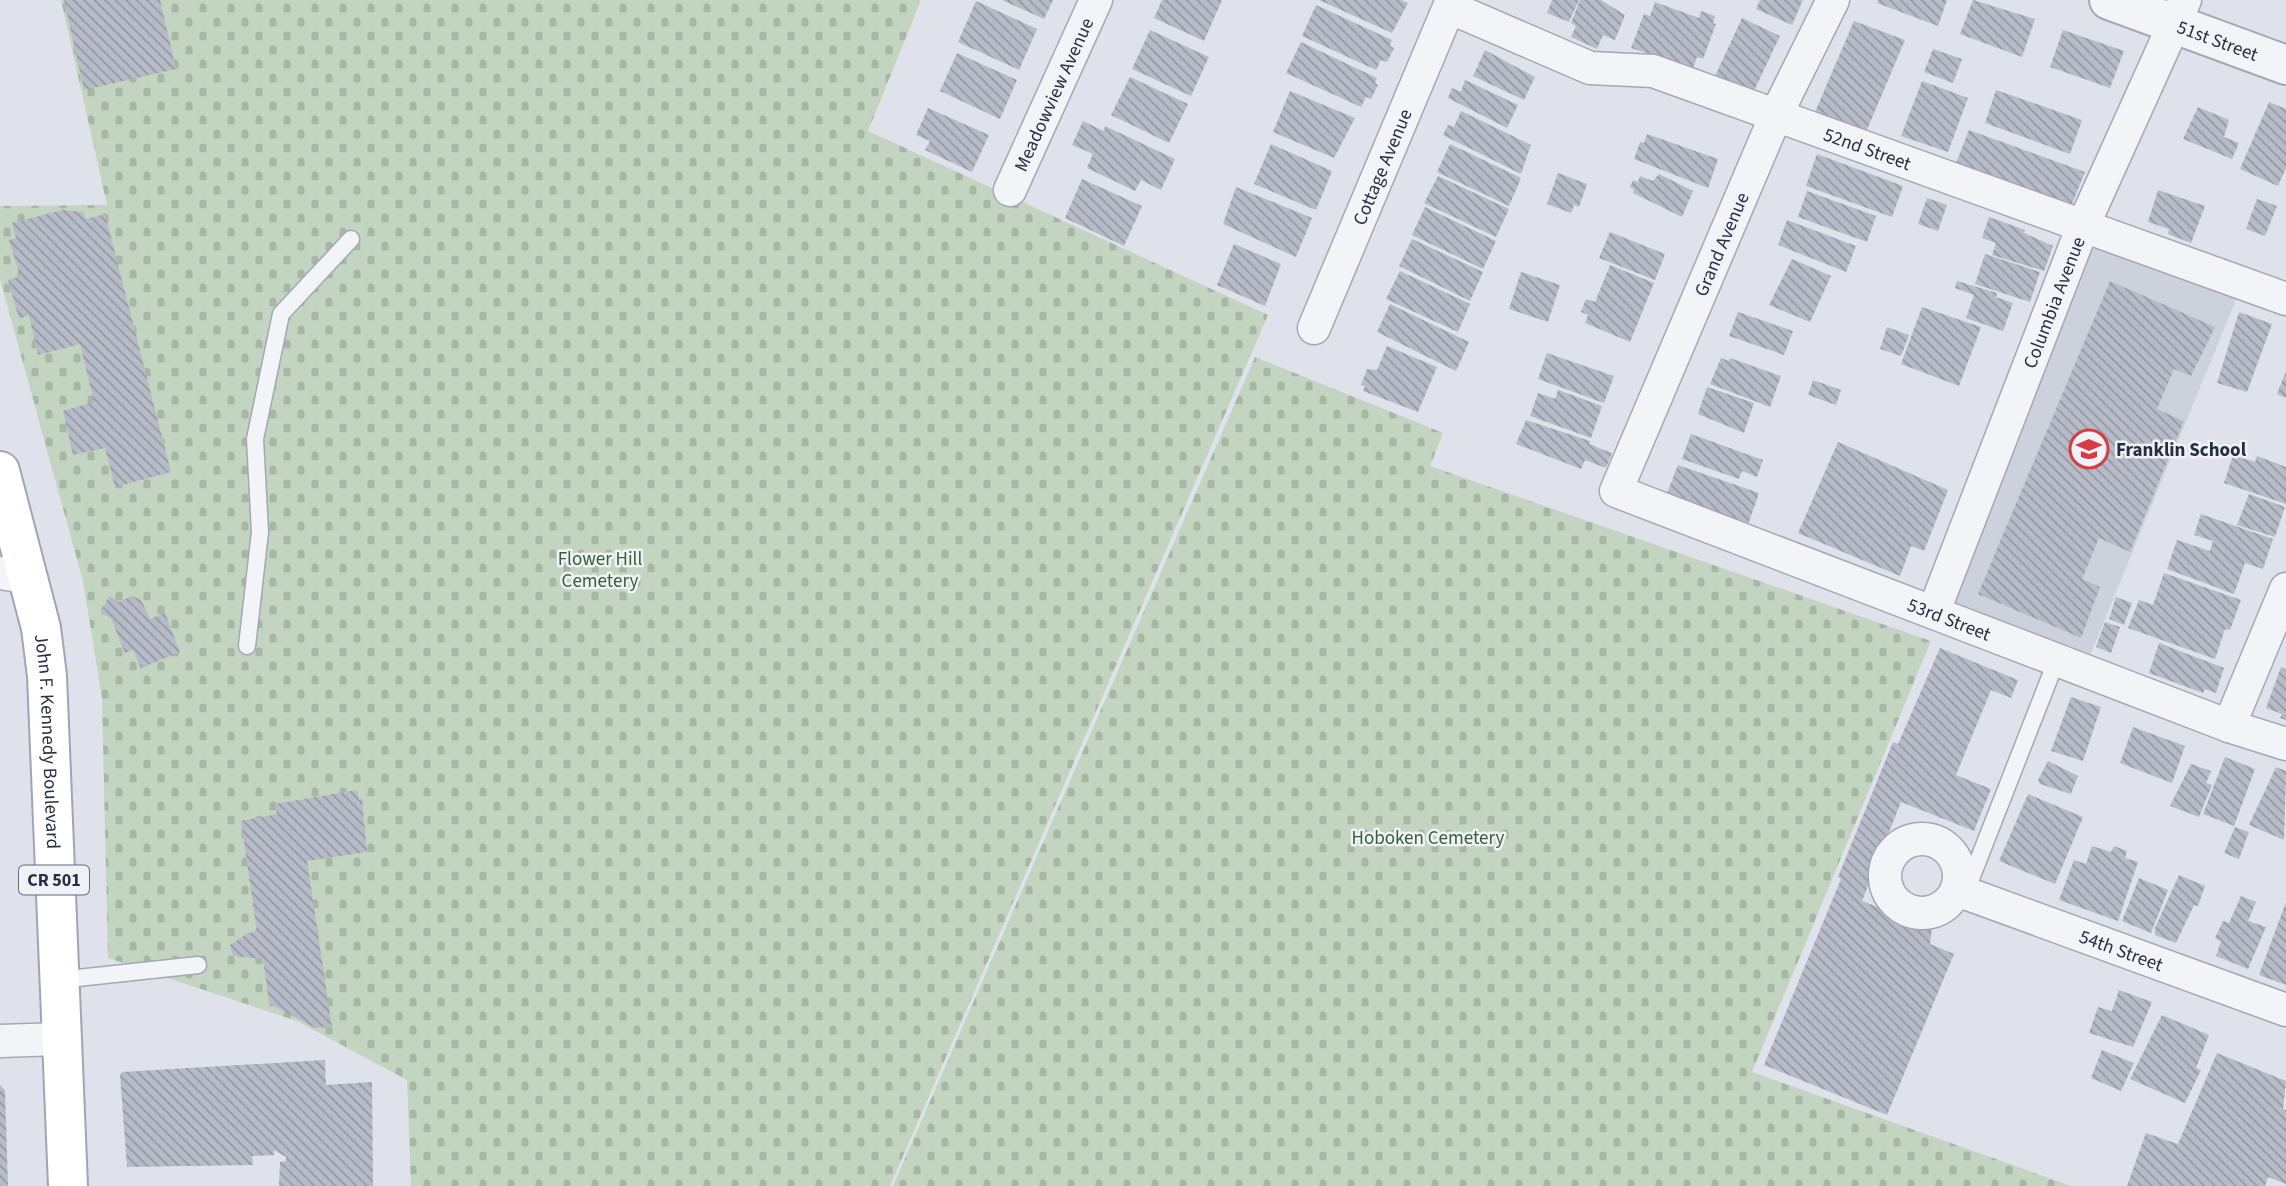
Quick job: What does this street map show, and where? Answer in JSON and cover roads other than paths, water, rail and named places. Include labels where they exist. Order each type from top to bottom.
[{"type":"main road","name":"John F. Kennedy Boulevard","points":[[0,471],[13,575],[41,628],[47,676],[57,981],[68,1186]]},
{"type":"street","name":"Meadowview Avenue","points":[[1010,190],[1096,0]]},
{"type":"street","name":"Grand Avenue","points":[[1616,491],[1776,115],[1833,0]]},
{"type":"street","name":"51st Street","points":[[2109,0],[2181,11],[2286,65]]},
{"type":"street","name":"52nd Street","points":[[1449,7],[1590,68],[1653,71],[2286,299]]},
{"type":"street","name":"Cottage Avenue","points":[[1314,328],[1449,7]]},
{"type":"street","name":"Columbia Avenue","points":[[1934,611],[2083,226],[2181,11]]},
{"type":"street","name":"53rd Street","points":[[1616,491],[2229,726],[2286,744]]},
{"type":"street","points":[[2229,726],[2286,589]]},
{"type":"street","name":"54th Street","points":[[1961,892],[2286,1010]]},
{"type":"street","points":[[0,1041],[60,1039]]},
{"type":"lane","points":[[247,646],[260,532],[255,439],[281,314],[351,239]]},
{"type":"lane","points":[[1961,892],[2057,659]]},
{"type":"lane","points":[[57,981],[198,965]]},
{"type":"place","name":"Franklin School","points":[[2089,449]]},
{"type":"park label","name":"Flower Hill Cemetery","points":[[600,569]]},
{"type":"park label","name":"Hoboken Cemetery","points":[[1428,837]]}]
